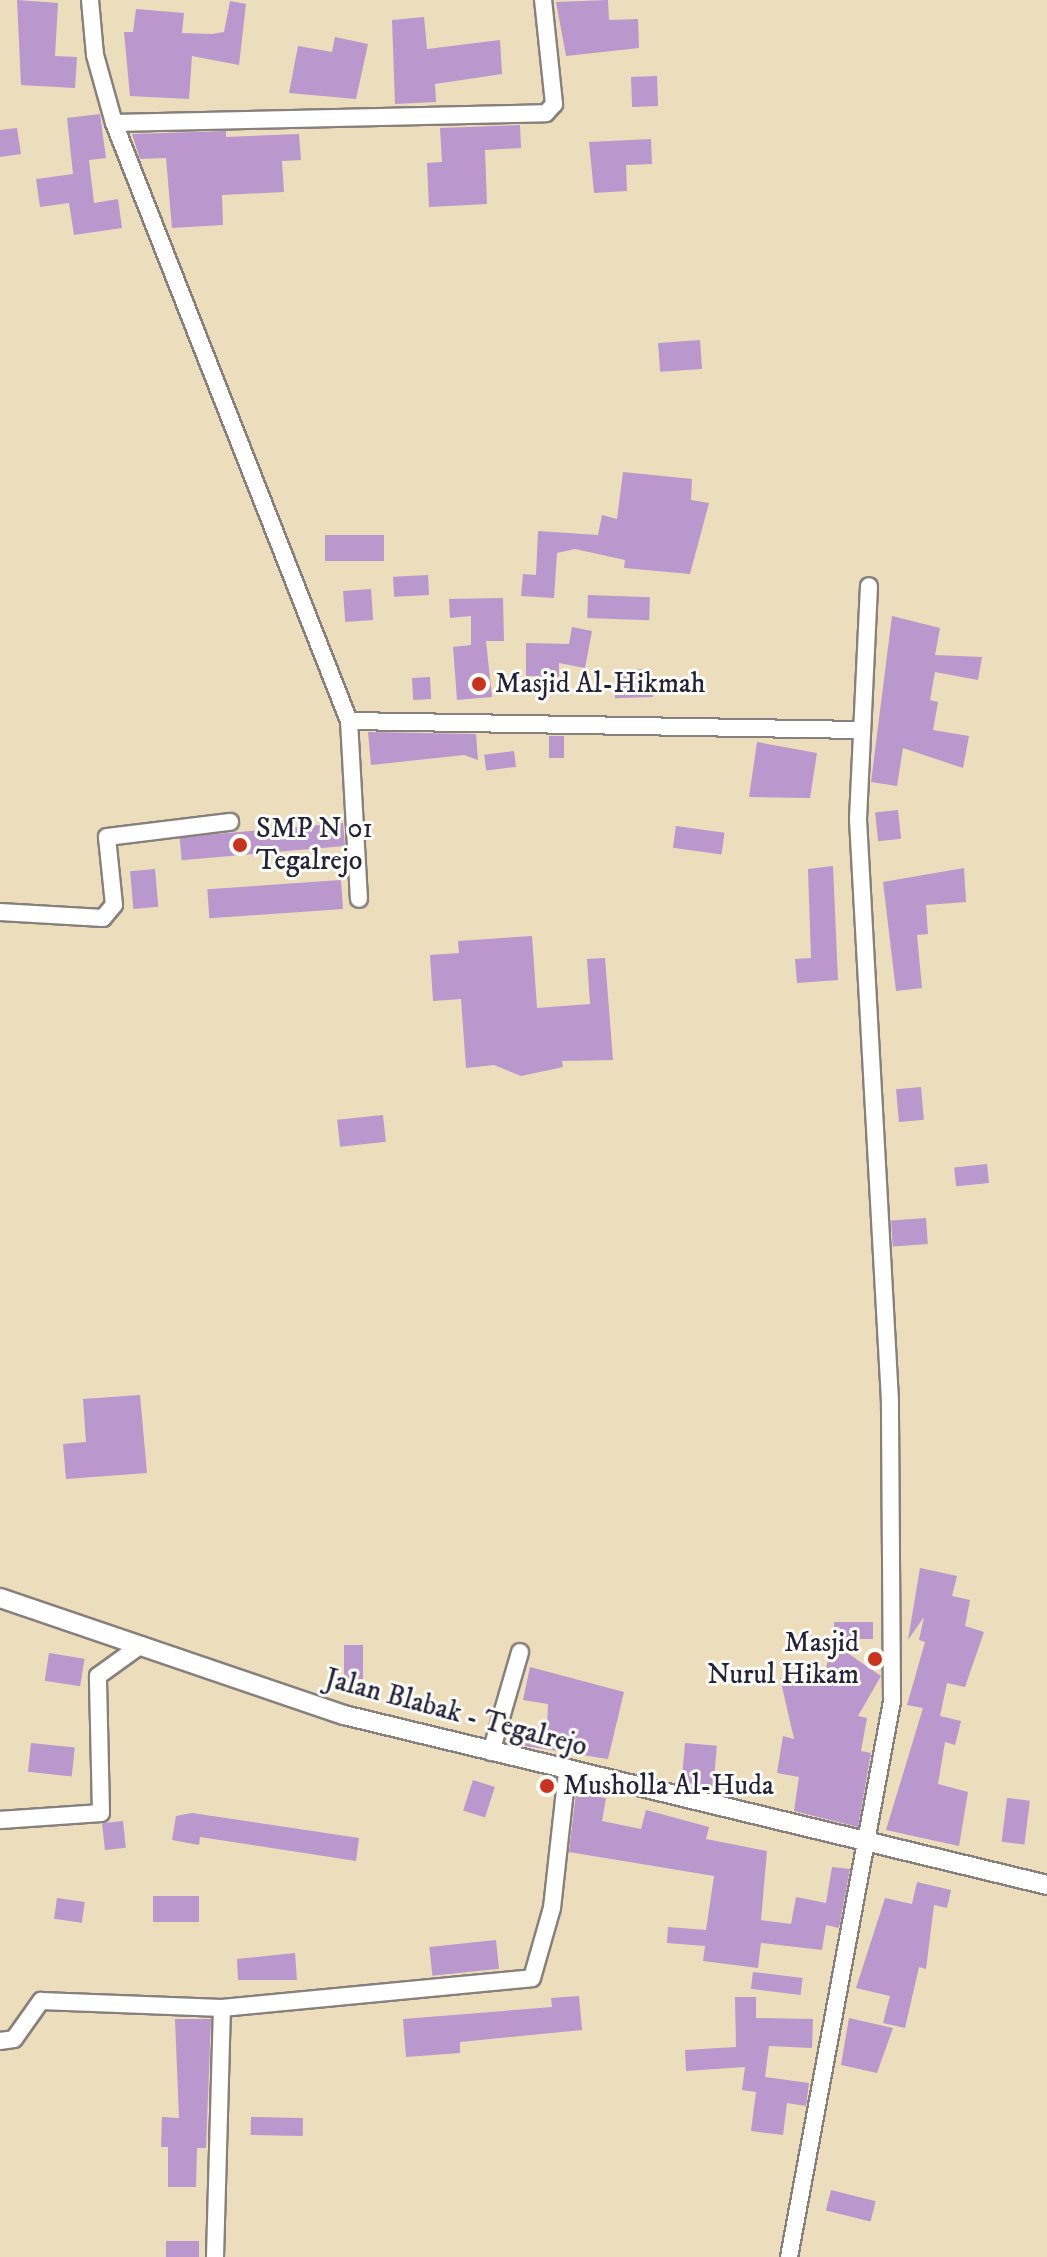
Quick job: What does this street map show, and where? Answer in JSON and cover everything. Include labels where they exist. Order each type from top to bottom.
[{"type":"street","points":[[90,0],[95,55],[114,123],[349,721],[359,899]]},
{"type":"street","points":[[114,123],[546,113],[554,104],[543,0]]},
{"type":"street","points":[[789,2257],[869,1843],[892,1701],[896,1586],[859,730],[869,586]]},
{"type":"street","points":[[349,721],[859,730]]},
{"type":"street","points":[[0,912],[103,918],[114,905],[107,837],[230,822]]},
{"type":"street","name":"Jalan Blabak - Tegalrejo","points":[[0,1598],[344,1715],[567,1772],[1047,1885]]},
{"type":"street","points":[[0,1820],[101,1813],[98,1676],[141,1645]]},
{"type":"street","points":[[491,1752],[520,1652]]},
{"type":"street","points":[[0,2041],[14,2039],[41,2001],[222,2008],[532,1978],[552,1908],[567,1772]]},
{"type":"street","points":[[215,2257],[222,2008]]},
{"type":"building","points":[[17,0],[58,3],[55,56],[77,57],[75,88],[21,85]]},
{"type":"building","points":[[608,0],[609,20],[638,19],[639,48],[566,56],[556,2]]},
{"type":"building","points":[[230,1],[246,4],[239,65],[192,56],[189,99],[130,96],[124,32],[133,32],[136,9],[184,13],[182,33],[212,34],[224,32]]},
{"type":"building","points":[[424,17],[427,49],[500,40],[502,74],[435,84],[436,102],[395,104],[392,20]]},
{"type":"building","points":[[335,37],[368,44],[356,99],[289,93],[298,46],[332,52]]},
{"type":"building","points":[[657,76],[658,106],[632,107],[631,77]]},
{"type":"building","points":[[100,114],[106,158],[89,160],[94,203],[118,199],[122,228],[74,235],[69,203],[40,207],[36,179],[73,174],[67,118]]},
{"type":"building","points":[[520,125],[521,148],[485,150],[487,204],[429,207],[427,163],[442,162],[440,128]]},
{"type":"building","points":[[17,128],[21,154],[0,157],[0,130]]},
{"type":"building","points":[[226,131],[226,137],[299,134],[301,160],[282,161],[284,192],[222,195],[223,225],[172,228],[166,158],[140,159],[132,134]]},
{"type":"building","points":[[651,139],[652,164],[626,165],[627,191],[594,193],[589,142]]},
{"type":"building","points":[[700,340],[702,369],[660,372],[658,343]]},
{"type":"building","points":[[623,472],[692,479],[691,500],[709,503],[690,574],[624,568],[625,560],[575,549],[557,553],[554,598],[521,596],[523,574],[536,575],[538,531],[598,535],[602,515],[617,519]]},
{"type":"building","points":[[325,535],[384,535],[384,561],[325,561]]},
{"type":"building","points":[[428,575],[429,595],[394,597],[393,577]]},
{"type":"building","points":[[371,589],[373,620],[345,622],[343,591]]},
{"type":"building","points":[[588,595],[650,597],[649,620],[587,618]]},
{"type":"building","points":[[503,598],[504,641],[486,641],[492,697],[457,700],[453,647],[471,645],[471,616],[450,618],[449,599]]},
{"type":"building","points":[[892,616],[940,628],[935,655],[982,657],[978,680],[935,672],[930,700],[938,702],[933,730],[969,736],[963,768],[903,748],[897,786],[871,782]]},
{"type":"building","points":[[572,627],[592,631],[585,668],[559,663],[559,677],[526,676],[526,643],[569,644]]},
{"type":"building","points":[[652,669],[653,697],[615,698],[614,670]]},
{"type":"building","points":[[430,677],[431,699],[413,700],[412,678]]},
{"type":"building","points":[[368,732],[476,734],[478,760],[464,755],[371,765]]},
{"type":"building","points":[[549,736],[564,736],[564,758],[549,758]]},
{"type":"building","points":[[757,742],[817,753],[810,798],[749,797]]},
{"type":"building","points":[[514,751],[516,767],[486,771],[484,755]]},
{"type":"building","points":[[898,810],[901,839],[878,841],[875,812]]},
{"type":"building","points":[[343,823],[345,846],[182,860],[180,837]]},
{"type":"building","points":[[676,826],[725,833],[721,855],[673,848]]},
{"type":"building","points":[[833,866],[838,980],[797,983],[795,959],[811,958],[808,869]]},
{"type":"building","points":[[964,868],[966,902],[926,905],[928,934],[917,935],[922,988],[896,991],[883,882]]},
{"type":"building","points":[[155,869],[158,907],[133,909],[130,871]]},
{"type":"building","points":[[341,880],[343,909],[209,918],[207,889]]},
{"type":"building","points":[[532,936],[537,1008],[590,1004],[587,959],[605,958],[613,1060],[562,1061],[563,1067],[521,1076],[494,1065],[466,1068],[461,999],[433,1001],[430,955],[459,953],[458,941]]},
{"type":"building","points":[[921,1087],[924,1120],[899,1122],[896,1089]]},
{"type":"building","points":[[383,1115],[386,1142],[340,1147],[337,1120]]},
{"type":"building","points":[[987,1164],[989,1183],[956,1186],[954,1167]]},
{"type":"building","points":[[926,1218],[928,1244],[893,1246],[891,1220]]},
{"type":"building","points":[[140,1395],[147,1473],[66,1479],[63,1444],[86,1442],[83,1399]]},
{"type":"building","points":[[920,1568],[957,1576],[952,1596],[970,1600],[965,1626],[984,1632],[965,1687],[947,1683],[940,1716],[961,1721],[955,1745],[945,1742],[938,1784],[968,1792],[959,1846],[886,1830],[923,1708],[907,1705],[925,1642],[919,1640],[924,1617],[908,1640]]},
{"type":"building","points":[[834,1622],[873,1622],[873,1639],[834,1639]]},
{"type":"building","points":[[833,1643],[881,1676],[858,1716],[867,1718],[861,1751],[871,1753],[858,1827],[794,1811],[799,1777],[777,1773],[783,1736],[794,1739],[780,1678],[822,1682]]},
{"type":"building","points":[[344,1645],[363,1645],[363,1679],[344,1679]]},
{"type":"building","points":[[49,1653],[85,1659],[80,1686],[45,1681]]},
{"type":"building","points":[[530,1667],[624,1692],[608,1759],[525,1746],[525,1731],[547,1731],[548,1704],[523,1700]]},
{"type":"building","points":[[31,1743],[75,1748],[72,1776],[28,1772]]},
{"type":"building","points":[[685,1743],[717,1746],[713,1786],[682,1783]]},
{"type":"building","points":[[473,1780],[495,1787],[485,1818],[463,1810]]},
{"type":"building","points":[[576,1793],[606,1798],[602,1821],[641,1829],[646,1810],[709,1827],[706,1839],[767,1851],[761,1920],[791,1924],[796,1897],[826,1903],[832,1867],[850,1869],[839,1928],[826,1925],[822,1950],[761,1943],[758,1968],[703,1961],[705,1946],[667,1943],[668,1927],[706,1930],[714,1876],[569,1852]]},
{"type":"building","points":[[1007,1798],[1030,1801],[1024,1844],[1002,1842]]},
{"type":"building","points":[[192,1813],[359,1838],[356,1861],[200,1837],[199,1845],[172,1840],[176,1816]]},
{"type":"building","points":[[123,1821],[126,1848],[105,1850],[102,1823]]},
{"type":"building","points":[[917,1882],[951,1890],[947,1908],[934,1905],[926,1969],[919,1967],[905,2028],[883,2023],[890,1996],[856,1988],[885,1898],[912,1904]]},
{"type":"building","points":[[153,1896],[199,1896],[199,1922],[153,1922]]},
{"type":"building","points":[[57,1898],[85,1902],[82,1923],[54,1919]]},
{"type":"building","points":[[496,1940],[499,1969],[432,1976],[429,1947]]},
{"type":"building","points":[[295,1953],[297,1980],[238,1980],[237,1959]]},
{"type":"building","points":[[753,1972],[803,1978],[801,1995],[751,1989]]},
{"type":"building","points":[[579,1996],[582,2030],[460,2042],[460,2053],[406,2057],[403,2019],[552,2007],[551,1998]]},
{"type":"building","points":[[735,1997],[756,1997],[756,2018],[813,2019],[812,2048],[769,2046],[765,2077],[809,2083],[806,2106],[787,2103],[783,2135],[751,2131],[756,2092],[742,2090],[745,2067],[686,2071],[685,2050],[736,2047]]},
{"type":"building","points":[[849,2018],[893,2028],[877,2073],[841,2065]]},
{"type":"building","points":[[175,2019],[211,2019],[206,2148],[197,2148],[196,2187],[168,2187],[168,2147],[161,2147],[162,2117],[179,2118]]},
{"type":"building","points":[[251,2117],[303,2118],[303,2136],[251,2135]]},
{"type":"building","points":[[831,2190],[876,2201],[871,2222],[826,2210]]},
{"type":"building","points":[[166,2241],[199,2241],[199,2257],[166,2257]]},
{"type":"place","name":"Masjid Al-Hikmah","points":[[479,684]]},
{"type":"place","name":"SMP N 01 Tegalrejo","points":[[240,845]]},
{"type":"place","name":"Masjid Nurul Hikam","points":[[875,1659]]},
{"type":"place","name":"Musholla Al-Huda","points":[[547,1786]]}]
